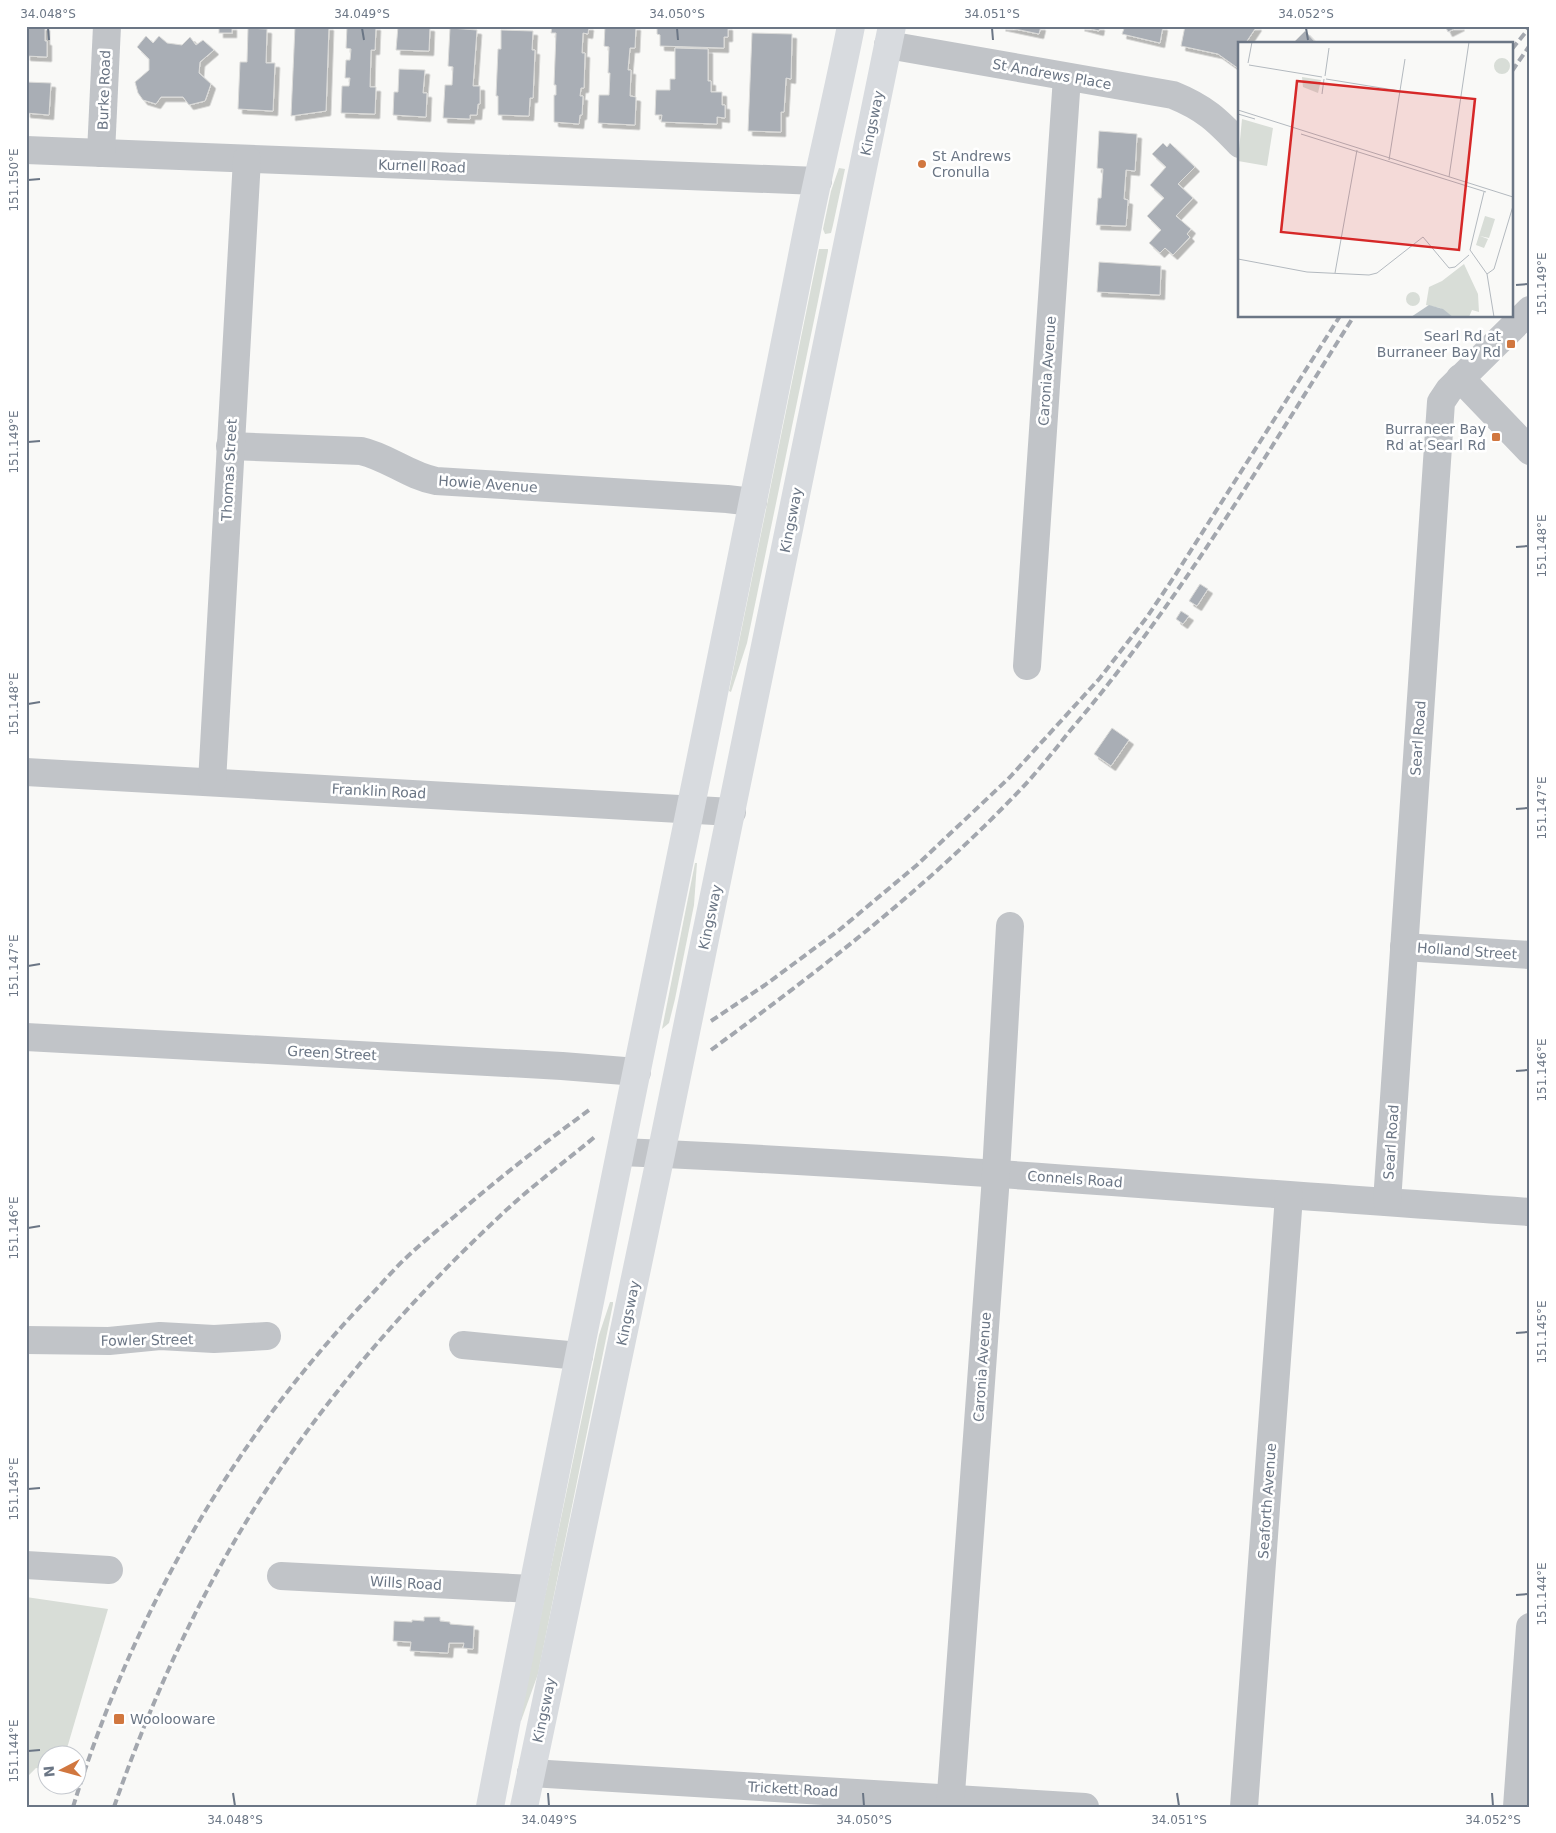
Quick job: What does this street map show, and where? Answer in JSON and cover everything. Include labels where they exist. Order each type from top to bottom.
[{"type":"main road","name":"St Andrews Place","points":[[850,31],[890,35]]},
{"type":"main road","points":[[490,1807],[666,923],[850,31]]},
{"type":"main road","name":"Kingsway","points":[[524,1807],[662,1154],[890,35]]},
{"type":"street","name":"Burke Road","points":[[101,153],[107,26]]},
{"type":"street","name":"St Andrews Place","points":[[890,35],[1067,77],[1173,96],[1194,104],[1214,117],[1238,142]]},
{"type":"street","name":"Caronia Avenue","points":[[1027,666],[1067,77]]},
{"type":"street","name":"Kurnell Road","points":[[26,150],[818,182]]},
{"type":"street","name":"Thomas Street","points":[[212,782],[247,159]]},
{"type":"street","name":"Searl Road","points":[[1387,1202],[1442,402],[1449,390],[1460,378],[1530,310]]},
{"type":"street","points":[[1460,378],[1530,451]]},
{"type":"street","name":"Howie Avenue","points":[[230,446],[361,450],[380,456],[414,475],[436,481],[753,502]]},
{"type":"street","name":"Franklin Road","points":[[26,772],[691,808],[732,812]]},
{"type":"street","name":"Caronia Avenue","points":[[950,1802],[996,1173],[1010,926]]},
{"type":"street","name":"Holland Street","points":[[1404,947],[1530,955]]},
{"type":"street","name":"Green Street","points":[[26,1037],[562,1066],[637,1072]]},
{"type":"street","name":"Connels Road","points":[[621,1152],[996,1173],[1289,1196],[1530,1212]]},
{"type":"street","name":"Seaforth Avenue","points":[[1244,1807],[1289,1196]]},
{"type":"street","name":"Fowler Street","points":[[26,1340],[109,1341],[160,1336],[214,1339],[268,1336]]},
{"type":"street","points":[[464,1345],[579,1356]]},
{"type":"street","points":[[26,1565],[109,1570]]},
{"type":"street","name":"Wills Road","points":[[281,1576],[532,1589]]},
{"type":"street","points":[[1517,1807],[1530,1627]]},
{"type":"street","name":"Trickett Road","points":[[531,1773],[950,1802],[1085,1807]]},
{"type":"shaded area","points":[[839,168],[845,169],[831,233],[825,234],[823,229],[831,191]]},
{"type":"shaded area","points":[[819,249],[828,249],[828,251],[747,643],[731,692],[729,691]]},
{"type":"shaded area","points":[[695,863],[697,863],[694,905],[669,1023],[662,1029]]},
{"type":"shaded area","points":[[610,1302],[613,1302],[613,1304],[538,1674],[521,1721],[519,1721],[599,1335]]},
{"type":"shaded area","points":[[26,1597],[108,1609],[68,1746],[38,1746],[38,1768],[36,1768],[26,1778]]},
{"type":"building","points":[[26,26],[45,26],[47,57],[26,56]]},
{"type":"building","points":[[219,26],[232,26],[232,33],[219,33]]},
{"type":"building","points":[[295,26],[329,26],[326,111],[291,116]]},
{"type":"building","points":[[347,26],[376,26],[375,50],[371,50],[370,87],[376,87],[375,114],[341,113],[342,86],[349,86],[350,78],[345,78],[346,60],[350,60],[351,49],[346,48]]},
{"type":"building","points":[[398,26],[430,27],[429,51],[396,50]]},
{"type":"building","points":[[552,26],[589,26],[588,34],[583,33],[582,53],[585,53],[584,88],[581,88],[580,96],[583,96],[582,115],[580,115],[579,124],[554,122],[556,33],[551,33]]},
{"type":"building","points":[[605,26],[636,26],[635,48],[630,48],[628,70],[631,70],[630,96],[636,97],[635,125],[598,123],[599,95],[609,95],[609,47],[604,46]]},
{"type":"building","points":[[657,26],[728,26],[728,37],[724,37],[724,48],[660,46],[660,35],[657,34]]},
{"type":"building","points":[[1001,26],[1041,26],[1039,34]]},
{"type":"building","points":[[1080,26],[1100,26],[1099,31]]},
{"type":"building","points":[[1125,26],[1163,26],[1160,43],[1122,34]]},
{"type":"building","points":[[1185,26],[1257,26],[1246,42],[1238,42],[1238,68],[1218,54],[1181,46]]},
{"type":"building","points":[[1445,26],[1460,26],[1448,32]]},
{"type":"building","points":[[248,28],[267,29],[266,63],[275,63],[273,111],[238,109],[240,62],[247,62]]},
{"type":"building","points":[[450,28],[477,30],[473,86],[480,86],[480,104],[478,104],[477,115],[470,115],[470,119],[443,118],[445,85],[452,85],[453,67],[448,66]]},
{"type":"building","points":[[501,30],[533,31],[532,50],[535,50],[533,98],[530,98],[529,116],[498,115],[498,96],[496,96],[498,49],[501,49]]},
{"type":"building","points":[[1305,31],[1315,42],[1294,42]]},
{"type":"building","points":[[752,33],[792,34],[791,79],[786,78],[784,112],[781,112],[781,132],[748,131]]},
{"type":"building","points":[[146,36],[153,43],[159,36],[167,43],[182,45],[190,37],[196,45],[203,40],[214,50],[200,62],[199,73],[211,84],[205,101],[189,105],[183,97],[161,97],[156,104],[143,100],[138,93],[135,82],[149,70],[149,59],[137,47]]},
{"type":"building","points":[[675,48],[708,49],[708,81],[711,81],[711,92],[722,92],[722,105],[725,105],[725,118],[717,117],[717,124],[661,122],[662,115],[655,115],[656,90],[670,90],[670,79],[675,79]]},
{"type":"building","points":[[399,69],[425,70],[423,93],[427,93],[426,117],[393,115],[394,92],[398,92]]},
{"type":"building","points":[[26,82],[51,83],[49,115],[26,113]]},
{"type":"building","points":[[1099,131],[1137,134],[1135,171],[1126,170],[1124,199],[1128,200],[1126,226],[1096,225],[1098,198],[1101,198],[1103,169],[1097,168]]},
{"type":"building","points":[[1163,143],[1167,147],[1170,143],[1195,167],[1178,184],[1193,198],[1176,216],[1191,229],[1187,234],[1190,237],[1173,255],[1165,248],[1160,253],[1149,243],[1161,230],[1147,216],[1164,198],[1150,185],[1166,167],[1152,154]]},
{"type":"building","points":[[1099,262],[1161,266],[1160,295],[1097,292]]},
{"type":"building","points":[[1200,584],[1208,589],[1197,606],[1189,601]]},
{"type":"building","points":[[1181,611],[1189,616],[1183,624],[1176,619]]},
{"type":"building","points":[[1112,728],[1129,740],[1111,766],[1094,754]]},
{"type":"building","points":[[424,1617],[440,1617],[440,1621],[450,1622],[450,1624],[474,1626],[473,1649],[463,1648],[464,1643],[449,1643],[448,1653],[410,1651],[411,1642],[393,1641],[394,1621],[424,1621]]},
{"type":"railway","points":[[1514,47],[1530,27]]},
{"type":"railway","points":[[1514,68],[1530,45]]},
{"type":"railway","points":[[711,1021],[765,985],[838,931],[917,865],[1010,777],[1100,678],[1147,617],[1174,577],[1339,318]]},
{"type":"railway","points":[[711,1050],[832,958],[911,894],[949,860],[1034,775],[1109,683],[1183,582],[1219,529],[1353,318]]},
{"type":"railway","points":[[73,1807],[97,1736],[125,1666],[157,1599],[192,1533],[231,1470],[274,1409],[321,1351],[408,1256],[505,1174],[592,1108]]},
{"type":"railway","points":[[114,1807],[144,1726],[179,1646],[218,1569],[288,1457],[373,1348],[435,1280],[511,1205],[597,1135]]},
{"type":"place","name":"St Andrews Cronulla","points":[[922,164]]},
{"type":"place","name":"Searl Rd at Burraneer Bay Rd","points":[[1511,344]]},
{"type":"place","name":"Burraneer Bay Rd at Searl Rd","points":[[1496,437]]},
{"type":"place","name":"Woolooware","points":[[119,1719]]}]
